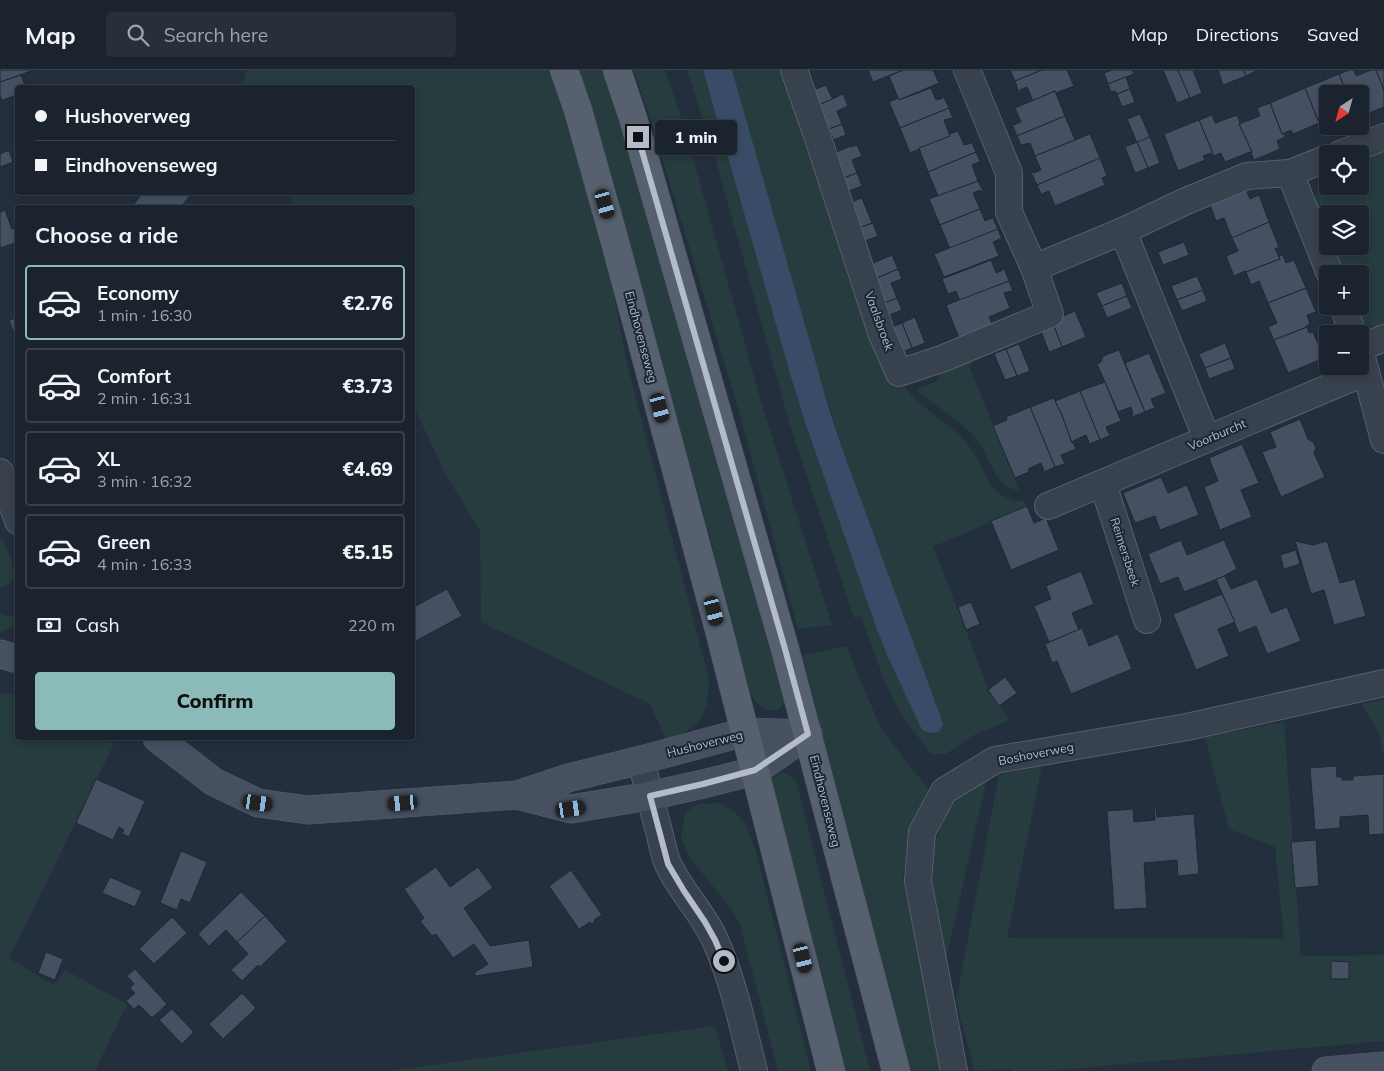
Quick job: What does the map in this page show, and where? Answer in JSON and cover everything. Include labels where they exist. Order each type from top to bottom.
[{"type":"main road","name":"Eindhovenseweg","points":[[564,70],[578,110],[615,242],[717,620],[831,1071]]},
{"type":"main road","name":"Eindhovenseweg","points":[[616,70],[638,137],[785,649],[896,1071]]},
{"type":"street","name":"Vaalsbroek","points":[[794,70],[881,332],[899,373],[944,358],[1050,314],[1034,268],[1009,212],[1010,173],[967,70]]},
{"type":"street","points":[[1363,145],[1384,137]]},
{"type":"street","points":[[1034,268],[1124,231],[1186,201],[1246,176],[1290,173],[1319,162]]},
{"type":"street","points":[[1290,173],[1326,265]]},
{"type":"street","points":[[1124,231],[1207,439]]},
{"type":"street","name":"Voorburcht","points":[[1369,351],[1384,338]]},
{"type":"street","name":"Voorburcht","points":[[1048,506],[1207,439],[1328,375]]},
{"type":"street","points":[[1367,375],[1384,440]]},
{"type":"street","points":[[0,472],[15,513]]},
{"type":"street","name":"Reimersbeek","points":[[1103,484],[1147,620]]},
{"type":"street","points":[[0,654],[15,658]]},
{"type":"street","name":"Boshoverweg","points":[[953,1069],[918,881],[922,832],[944,791],[995,760],[1187,727],[1384,683]]},
{"type":"street","name":"Hushoverweg","points":[[159,740],[214,782],[258,803],[308,810],[517,795],[568,778],[745,732],[808,734]]},
{"type":"street","name":"Hushoverweg","points":[[517,795],[571,809],[650,796],[755,770],[808,734]]},
{"type":"street","points":[[641,760],[668,864],[705,922],[724,961],[739,1009],[754,1071]]},
{"type":"street","points":[[1326,1071],[1384,1066]]},
{"type":"green space","points":[[247,70],[557,70],[595,196],[628,368],[709,680],[707,703],[704,712],[695,725],[688,730],[667,741],[650,704],[481,622],[480,531],[447,477],[415,409],[415,205],[297,205],[287,195],[415,195],[415,85],[242,85]]},
{"type":"green space","points":[[575,70],[603,70],[647,207],[714,456],[772,621],[788,695],[778,710],[765,710],[755,701],[750,692],[702,507],[591,117]]},
{"type":"green space","points":[[634,70],[665,70],[684,126],[762,405],[832,625],[798,629],[738,408]]},
{"type":"green space","points":[[687,70],[703,70],[806,425],[887,655],[922,729],[929,733],[939,732],[940,715],[842,448],[732,70],[779,70],[822,186],[871,344],[887,379],[899,386],[902,384],[916,400],[965,441],[995,490],[1008,498],[1023,501],[1027,506],[933,547],[988,690],[1010,720],[972,736],[946,754],[931,754],[906,721],[883,677],[861,616],[854,618],[790,425],[715,158]]},
{"type":"green space","points":[[1384,147],[1384,326],[1378,328],[1358,320],[1356,315],[1369,315],[1369,265],[1336,265],[1333,255],[1369,255],[1369,205],[1319,205],[1319,223],[1312,205],[1319,189],[1319,195],[1369,195],[1369,155]]},
{"type":"green space","points":[[970,357],[973,364],[969,366],[1019,490],[1005,485],[1000,480],[981,445],[968,430],[916,390],[939,380],[936,371]]},
{"type":"green space","points":[[3,539],[14,574],[8,585],[0,587],[0,541]]},
{"type":"green space","points":[[0,614],[15,618],[15,625],[0,633]]},
{"type":"green space","points":[[846,646],[881,729],[929,790],[911,827],[903,878],[944,1071],[907,1071],[802,656]]},
{"type":"green space","points":[[15,693],[15,740],[110,740],[114,744],[9,958],[54,985],[65,970],[127,1004],[95,1071],[0,1071],[0,694]]},
{"type":"green space","points":[[1384,699],[1384,756],[1380,736],[1362,704]]},
{"type":"green space","points":[[1284,722],[1301,956],[1384,955],[1384,1041],[1046,1071],[1011,1071],[1010,1069],[975,1071],[956,1001],[999,775],[1042,765],[1007,938],[1284,939],[1275,847],[1229,829],[1205,737]]},
{"type":"green space","points":[[780,773],[789,775],[796,781],[870,1071],[842,1071],[770,788],[772,779]]},
{"type":"green space","points":[[988,773],[946,960],[930,880],[934,845],[947,813],[966,787]]},
{"type":"green space","points":[[720,803],[736,813],[747,827],[756,852],[811,1071],[778,1071],[740,924],[731,908],[689,857],[681,837],[685,814],[697,804]]},
{"type":"green space","points":[[715,1026],[728,1071],[389,1071]]},
{"type":"water","points":[[703,70],[732,70],[830,412],[940,715],[943,724],[939,732],[930,733],[922,730],[876,627],[791,377]]},
{"type":"building","points":[[0,70],[34,70],[0,82]]},
{"type":"building","points":[[868,70],[903,70],[873,82]]},
{"type":"building","points":[[903,70],[933,70],[939,83],[899,100],[889,76]]},
{"type":"building","points":[[1010,70],[1042,70],[1015,81]]},
{"type":"building","points":[[1042,70],[1067,70],[1074,86],[1056,93],[1055,91],[1033,101],[1027,87],[1020,90],[1021,92],[1019,93],[1015,81]]},
{"type":"building","points":[[1112,70],[1132,70],[1134,74],[1108,84],[1104,73]]},
{"type":"building","points":[[1163,70],[1178,70],[1190,98],[1177,103]]},
{"type":"building","points":[[1178,70],[1193,70],[1202,93],[1190,98]]},
{"type":"building","points":[[1218,70],[1244,70],[1246,76],[1223,85]]},
{"type":"building","points":[[1244,70],[1258,70],[1246,76]]},
{"type":"building","points":[[1354,70],[1356,76],[1376,70],[1384,90],[1384,107],[1369,113],[1369,85],[1343,85],[1339,74]]},
{"type":"building","points":[[1376,70],[1384,70],[1384,90]]},
{"type":"building","points":[[1339,74],[1343,85],[1319,85],[1319,123],[1305,88]]},
{"type":"building","points":[[21,75],[25,85],[15,85],[15,96],[2,100],[0,96],[0,82]]},
{"type":"building","points":[[1126,77],[1130,89],[1117,94],[1115,91],[1111,92],[1108,84]]},
{"type":"building","points":[[826,85],[832,98],[843,94],[819,105],[813,90]]},
{"type":"building","points":[[931,88],[936,100],[943,98],[943,95],[949,108],[900,128],[889,102]]},
{"type":"building","points":[[1305,88],[1319,123],[1293,134],[1291,130],[1282,134],[1270,103]]},
{"type":"building","points":[[1130,89],[1135,102],[1122,107],[1117,94]]},
{"type":"building","points":[[1055,91],[1065,116],[1017,136],[1012,124],[1021,122],[1015,108]]},
{"type":"building","points":[[843,94],[848,106],[837,111],[842,124],[829,129],[819,105]]},
{"type":"building","points":[[1270,103],[1282,134],[1285,137],[1277,141],[1280,149],[1254,160],[1239,124],[1260,116],[1257,108]]},
{"type":"building","points":[[949,108],[953,119],[944,120],[950,136],[910,153],[900,128]]},
{"type":"building","points":[[1140,114],[1150,137],[1137,143],[1127,119]]},
{"type":"building","points":[[1212,115],[1215,123],[1237,115],[1239,124],[1252,152],[1225,162],[1221,153],[1214,156],[1199,120]]},
{"type":"building","points":[[1065,116],[1075,140],[1035,156],[1030,143],[1022,145],[1022,148],[1017,136]]},
{"type":"building","points":[[1199,120],[1214,156],[1211,153],[1203,156],[1205,160],[1178,171],[1164,134]]},
{"type":"building","points":[[842,124],[846,135],[834,140],[829,129]]},
{"type":"building","points":[[958,131],[964,145],[971,143],[971,140],[976,152],[928,172],[919,148]]},
{"type":"building","points":[[1090,134],[1100,158],[1037,185],[1031,172],[1034,173],[1041,170],[1035,156]]},
{"type":"building","points":[[1150,137],[1160,163],[1148,168],[1137,142]]},
{"type":"building","points":[[1137,142],[1148,168],[1135,173],[1125,147]]},
{"type":"building","points":[[857,145],[862,156],[852,160],[857,173],[844,178],[834,153]]},
{"type":"building","points":[[9,150],[13,162],[0,167],[0,154]]},
{"type":"building","points":[[976,152],[981,164],[979,162],[972,165],[978,181],[938,196],[928,172]]},
{"type":"building","points":[[1100,158],[1107,176],[1102,178],[1105,185],[1055,206],[1049,191],[1042,194],[1042,196],[1037,185]]},
{"type":"building","points":[[857,173],[862,186],[849,191],[844,178]]},
{"type":"building","points":[[978,181],[983,191],[981,192],[980,190],[973,193],[980,209],[940,225],[929,199]]},
{"type":"building","points":[[1246,190],[1250,199],[1259,195],[1269,222],[1232,238],[1224,218],[1216,221],[1210,205]]},
{"type":"building","points":[[141,195],[190,195],[182,205],[133,205]]},
{"type":"building","points":[[862,198],[872,223],[859,228],[849,203]]},
{"type":"building","points":[[980,209],[985,221],[992,218],[992,216],[998,229],[950,249],[940,225]]},
{"type":"building","points":[[5,210],[12,229],[15,228],[15,243],[0,248],[0,212]]},
{"type":"building","points":[[1269,222],[1279,247],[1275,249],[1280,259],[1234,276],[1226,256],[1238,251],[1232,238]]},
{"type":"building","points":[[873,223],[878,236],[865,241],[859,228]]},
{"type":"building","points":[[998,229],[1002,240],[993,242],[999,256],[944,277],[934,254]]},
{"type":"building","points":[[1184,242],[1189,255],[1163,265],[1158,252]]},
{"type":"building","points":[[892,255],[898,269],[875,279],[869,265]]},
{"type":"building","points":[[1283,255],[1286,263],[1294,260],[1306,288],[1268,303],[1259,281],[1251,285],[1246,272],[1280,259],[1279,256]]},
{"type":"building","points":[[991,260],[996,273],[1004,268],[1009,281],[960,301],[956,291],[948,294],[942,279]]},
{"type":"building","points":[[898,269],[902,279],[891,283],[897,298],[885,303],[875,279]]},
{"type":"building","points":[[1197,276],[1203,290],[1177,300],[1171,286]]},
{"type":"building","points":[[1009,281],[1013,292],[1004,293],[1010,308],[989,317],[993,325],[959,338],[946,305]]},
{"type":"building","points":[[1122,283],[1127,296],[1102,306],[1096,293]]},
{"type":"building","points":[[1306,288],[1316,312],[1307,315],[1310,324],[1307,327],[1274,340],[1268,327],[1277,323],[1268,303]]},
{"type":"building","points":[[1203,290],[1207,301],[1182,311],[1177,300]]},
{"type":"building","points":[[1127,296],[1132,308],[1107,318],[1102,306]]},
{"type":"building","points":[[897,298],[902,310],[889,315],[885,303]]},
{"type":"building","points":[[1075,311],[1086,337],[1062,347],[1052,321]]},
{"type":"building","points":[[915,317],[925,343],[912,348],[902,323]]},
{"type":"building","points":[[15,318],[15,336],[9,320]]},
{"type":"building","points":[[1052,321],[1062,347],[1049,352],[1039,326]]},
{"type":"building","points":[[902,323],[912,348],[900,353],[890,328]]},
{"type":"building","points":[[1307,327],[1309,333],[1313,332],[1319,346],[1319,360],[1288,373],[1274,340]]},
{"type":"building","points":[[1225,343],[1231,358],[1205,368],[1199,354]]},
{"type":"building","points":[[1019,344],[1030,371],[1017,376],[1006,349]]},
{"type":"building","points":[[1006,349],[1017,376],[1005,380],[994,354]]},
{"type":"building","points":[[1119,350],[1145,412],[1132,417],[1131,407],[1118,412],[1097,364],[1101,362],[1103,356]]},
{"type":"building","points":[[1149,353],[1166,393],[1151,399],[1156,407],[1145,412],[1125,363]]},
{"type":"building","points":[[1231,358],[1235,369],[1209,379],[1205,368]]},
{"type":"building","points":[[1105,382],[1121,421],[1106,427],[1111,435],[1100,440],[1080,391]]},
{"type":"building","points":[[1080,391],[1100,440],[1088,444],[1086,435],[1072,443],[1055,401]]},
{"type":"building","points":[[1054,398],[1076,449],[1061,455],[1064,462],[1067,463],[1055,467],[1030,407]]},
{"type":"building","points":[[1030,407],[1055,467],[1042,473],[1044,471],[1041,463],[1028,469],[1029,472],[1015,478],[993,426],[1007,420],[1006,417]]},
{"type":"building","points":[[1300,419],[1308,439],[1313,442],[1316,448],[1314,453],[1325,477],[1281,497],[1262,452],[1276,447],[1270,432]]},
{"type":"building","points":[[1242,444],[1259,483],[1241,490],[1252,517],[1220,530],[1204,487],[1218,481],[1209,458]]},
{"type":"building","points":[[1161,477],[1168,493],[1187,485],[1199,515],[1160,530],[1155,516],[1135,523],[1123,493]]},
{"type":"building","points":[[1027,506],[1034,523],[1046,518],[1059,550],[1011,570],[991,521]]},
{"type":"building","points":[[1181,540],[1187,555],[1224,540],[1237,569],[1225,576],[1184,592],[1178,577],[1160,584],[1148,554]]},
{"type":"building","points":[[1295,541],[1313,545],[1327,541],[1340,583],[1355,579],[1366,616],[1334,625],[1324,590],[1311,594]]},
{"type":"building","points":[[1296,550],[1300,564],[1284,569],[1280,555]]},
{"type":"building","points":[[1081,571],[1094,604],[1072,613],[1079,630],[1049,642],[1034,606],[1051,599],[1046,586]]},
{"type":"building","points":[[1225,576],[1231,589],[1257,579],[1271,613],[1287,607],[1301,641],[1267,654],[1256,626],[1239,633],[1216,579]]},
{"type":"building","points":[[447,589],[462,616],[415,641],[415,606]]},
{"type":"building","points":[[1222,594],[1235,622],[1218,629],[1229,656],[1196,670],[1173,614]]},
{"type":"building","points":[[971,602],[980,624],[966,630],[958,607]]},
{"type":"building","points":[[1082,628],[1089,646],[1118,634],[1132,669],[1071,694],[1057,661],[1052,663],[1045,644]]},
{"type":"building","points":[[1005,677],[1017,693],[999,706],[988,690]]},
{"type":"building","points":[[1336,766],[1337,777],[1342,777],[1342,780],[1353,780],[1353,776],[1384,774],[1384,834],[1369,835],[1368,815],[1340,817],[1340,828],[1315,830],[1310,768]]},
{"type":"building","points":[[96,779],[145,801],[129,837],[122,834],[124,830],[119,827],[113,840],[76,823]]},
{"type":"building","points":[[1154,808],[1156,808],[1157,817],[1194,814],[1199,874],[1178,876],[1177,860],[1144,863],[1147,908],[1114,910],[1107,811],[1133,809],[1134,822],[1155,820]]},
{"type":"building","points":[[1316,840],[1319,886],[1295,888],[1291,842]]},
{"type":"building","points":[[181,851],[207,862],[190,903],[181,899],[177,910],[160,903]]},
{"type":"building","points":[[436,867],[450,887],[478,867],[493,888],[464,908],[490,946],[529,940],[533,967],[476,976],[474,973],[488,964],[474,944],[453,958],[436,934],[432,936],[420,921],[424,918],[404,889]]},
{"type":"building","points":[[571,870],[602,915],[594,920],[595,922],[591,924],[590,922],[579,929],[549,886]]},
{"type":"building","points":[[110,877],[142,891],[135,907],[102,893]]},
{"type":"building","points":[[241,892],[265,916],[237,942],[226,930],[209,946],[198,934]]},
{"type":"building","points":[[265,916],[287,941],[242,981],[231,970],[248,954],[237,942]]},
{"type":"building","points":[[172,917],[187,933],[154,964],[139,949]]},
{"type":"building","points":[[46,952],[63,959],[55,980],[38,973]]},
{"type":"building","points":[[1331,961],[1349,962],[1349,979],[1331,979]]},
{"type":"building","points":[[135,969],[167,1004],[152,1018],[139,1005],[134,1009],[126,1001],[135,993],[130,988],[134,984],[127,976]]},
{"type":"building","points":[[242,993],[256,1008],[223,1039],[209,1024]]},
{"type":"building","points":[[172,1009],[194,1032],[182,1044],[159,1020]]},
{"type":"route","points":[[638,137],[808,734],[755,770],[650,796],[668,864],[705,922],[724,961]]}]
